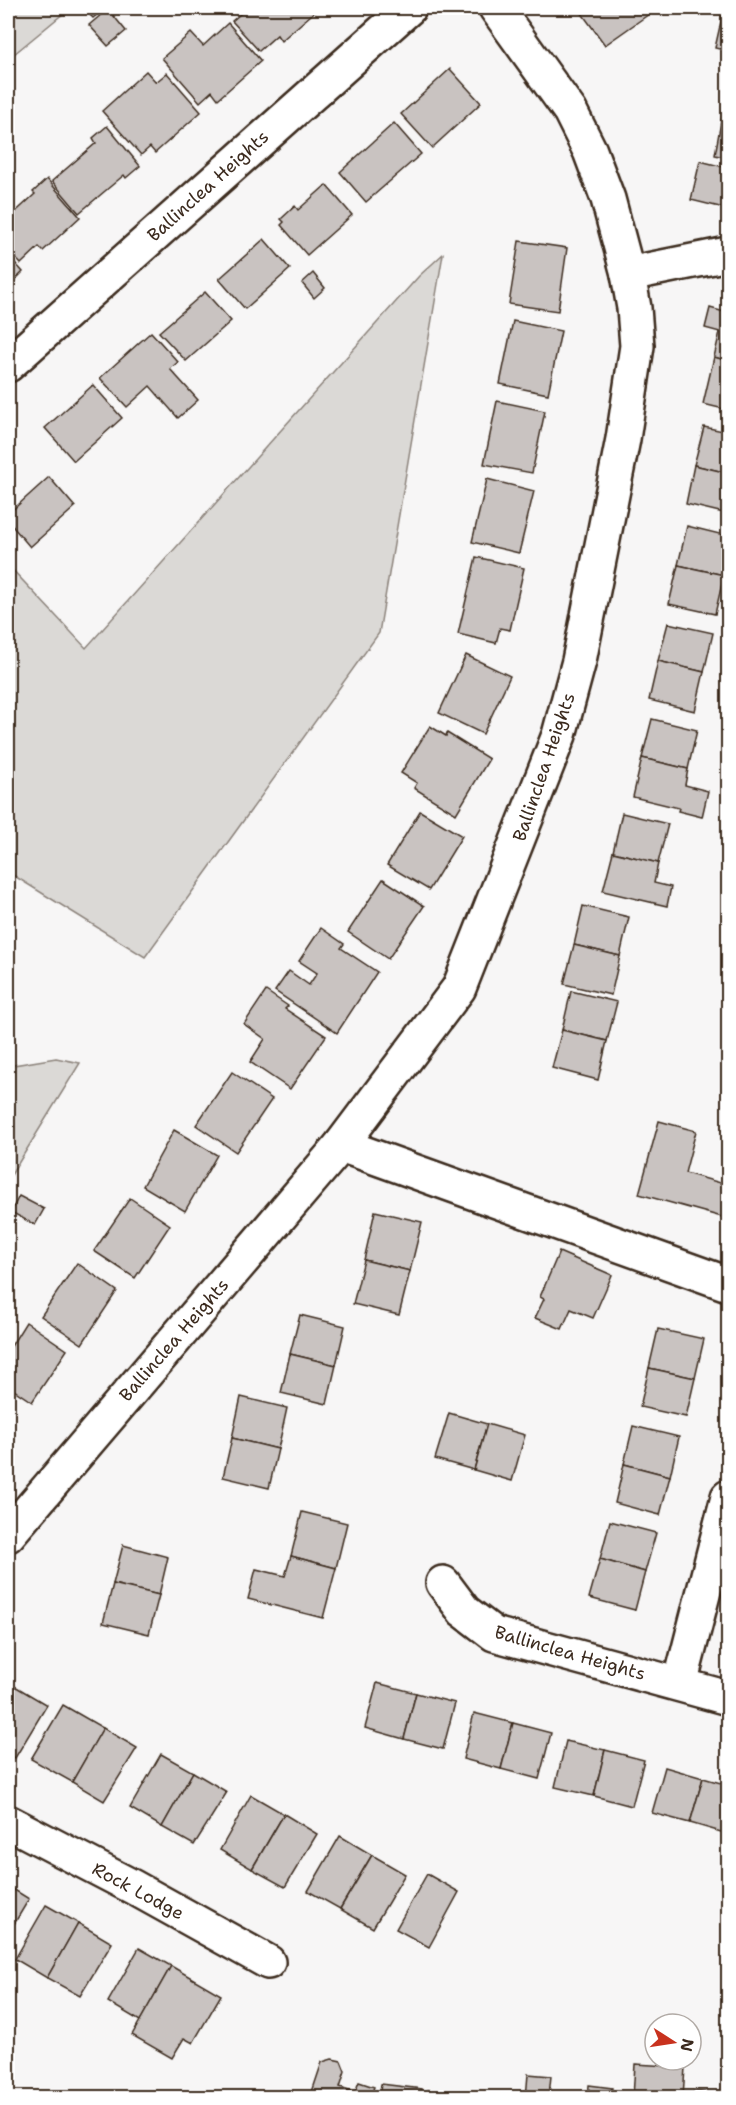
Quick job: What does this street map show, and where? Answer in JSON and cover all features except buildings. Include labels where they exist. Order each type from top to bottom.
[{"type":"street","name":"Ballinclea Heights","points":[[8,365],[409,8]]},
{"type":"street","name":"Ballinclea Heights","points":[[8,1535],[341,1145],[459,988],[559,735],[579,661],[592,599],[630,394],[637,346],[634,308],[628,274],[608,199],[590,151],[570,111],[496,8]]},
{"type":"street","points":[[628,274],[729,254]]},
{"type":"street","points":[[341,1145],[729,1284]]},
{"type":"street","points":[[680,1684],[729,1497]]},
{"type":"street","name":"Ballinclea Heights","points":[[443,1583],[464,1611],[494,1634],[729,1698]]},
{"type":"street","name":"Rock Lodge","points":[[8,1822],[133,1887],[268,1962]]},
{"type":"shaded area","points":[[8,8],[70,8],[8,59]]},
{"type":"shaded area","points":[[443,254],[379,633],[145,957],[8,872],[8,565],[86,648],[419,276]]},
{"type":"shaded area","points":[[56,1058],[80,1063],[8,1180],[8,1066]]}]
